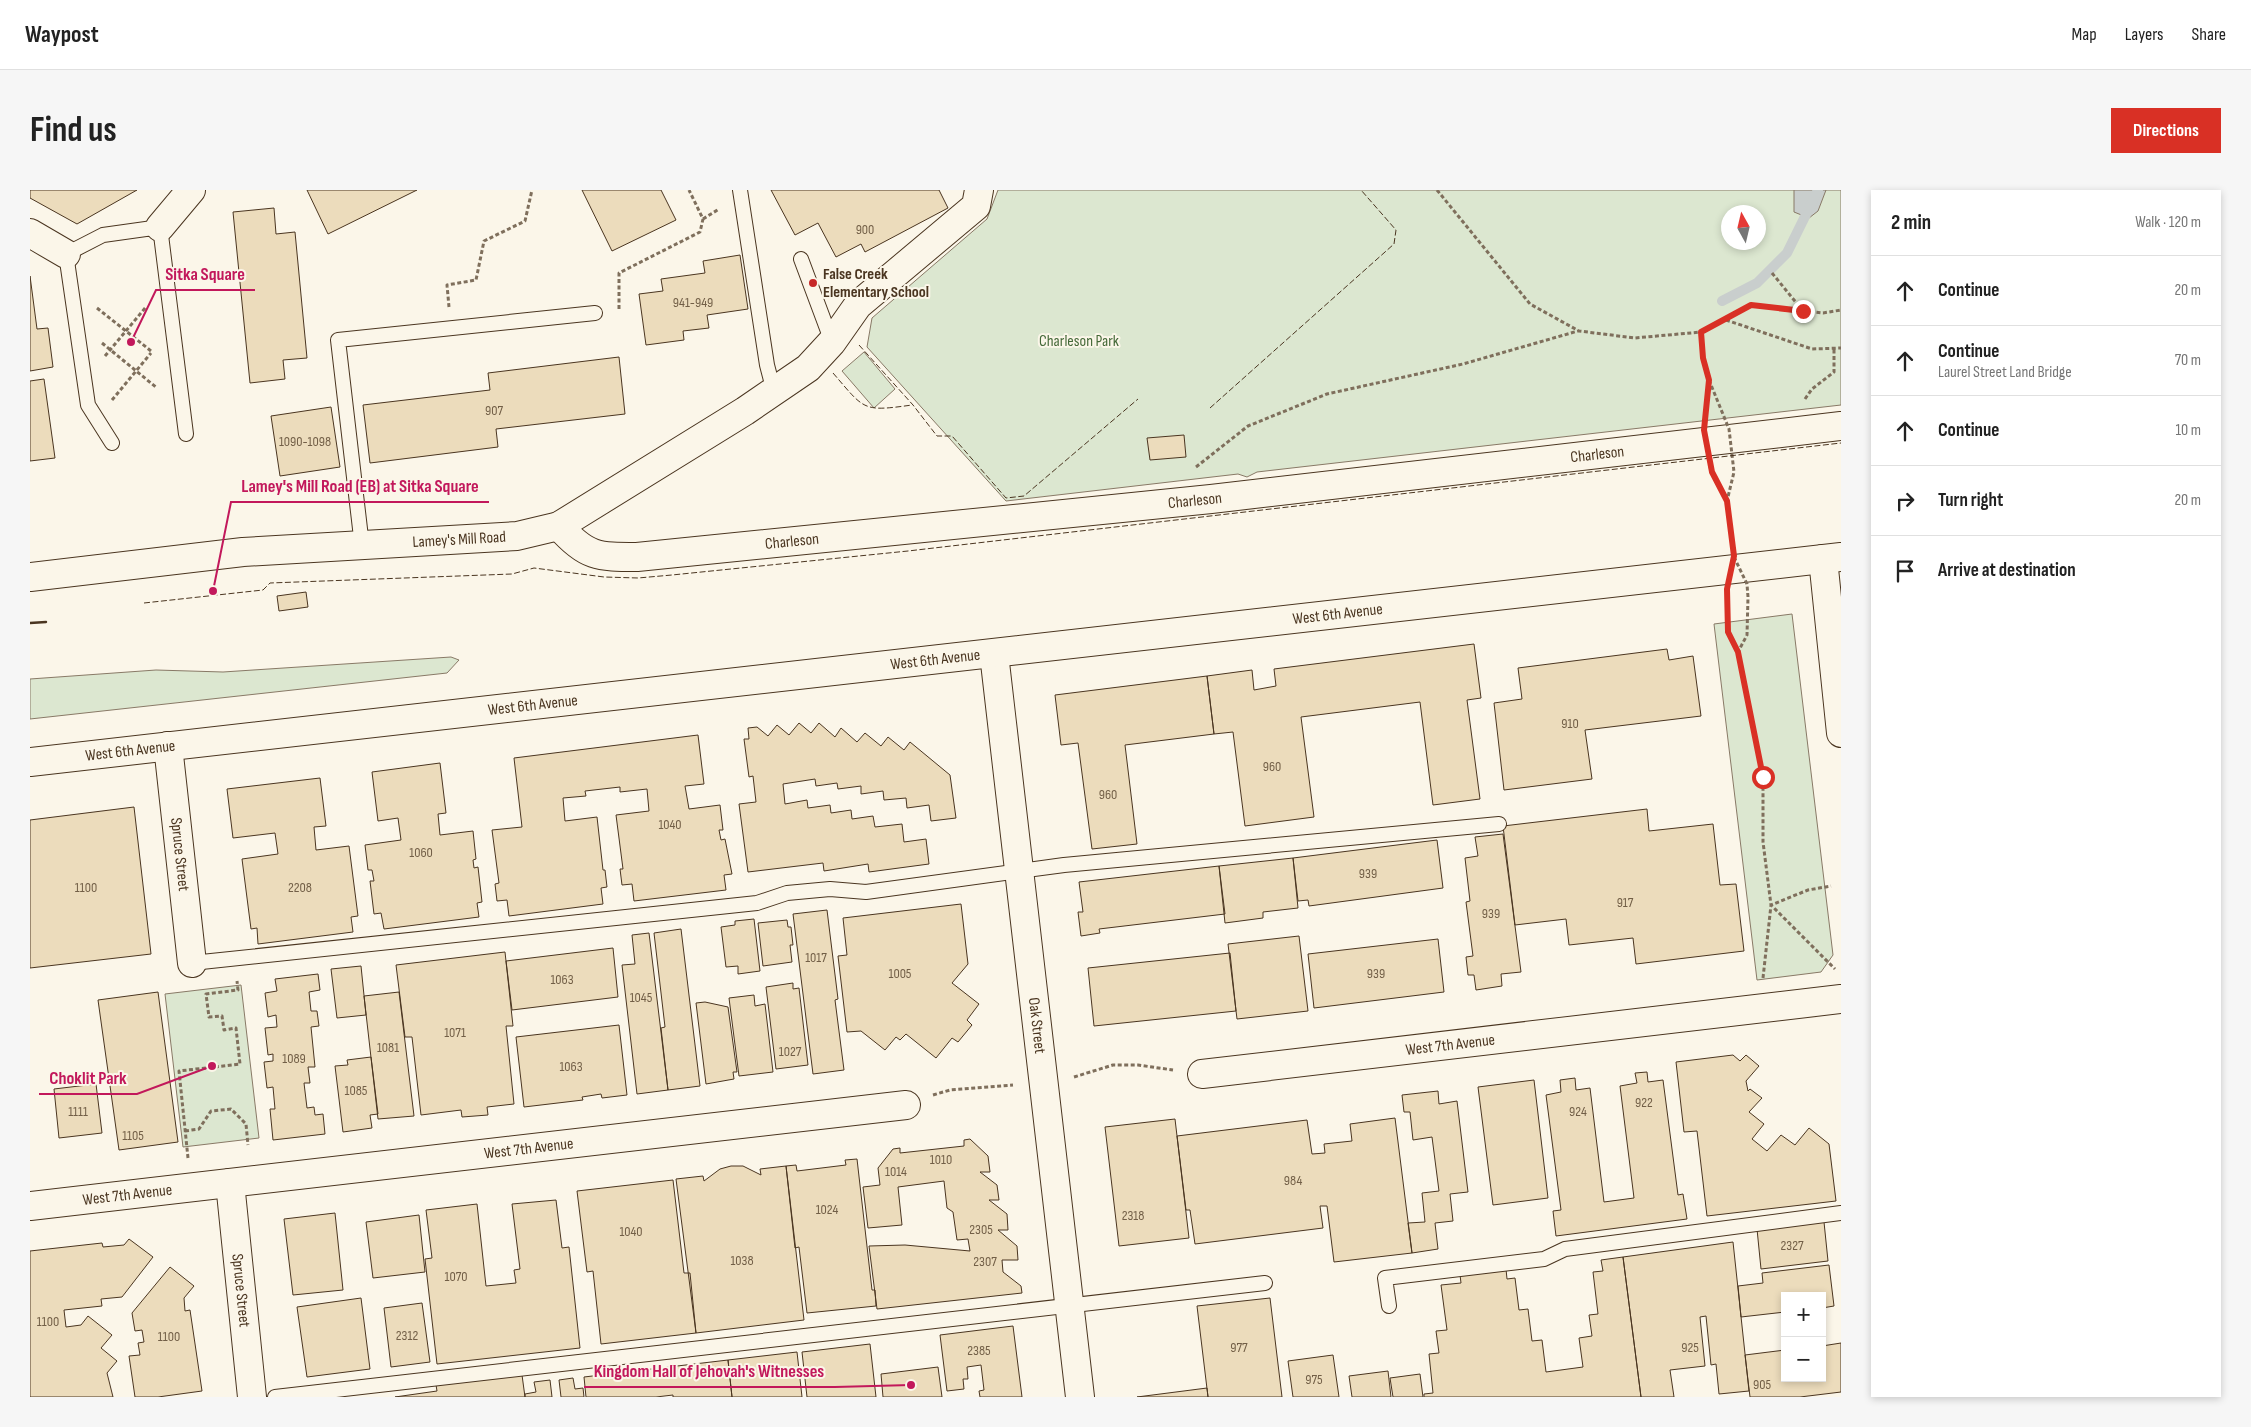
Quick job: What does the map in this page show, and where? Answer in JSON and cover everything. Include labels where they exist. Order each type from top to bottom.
[{"type":"street","points":[[160,228],[190,190]]},
{"type":"street","name":"Lamey's Mill Road","points":[[30,577],[243,552],[517,536],[559,526],[774,392],[808,368],[832,342],[858,305],[976,206],[979,190]]},
{"type":"street","points":[[30,233],[66,254]]},
{"type":"street","name":"Charleson","points":[[559,526],[572,542],[586,552],[610,557],[637,557],[1211,499],[1841,426]]},
{"type":"street","points":[[1832,558],[1841,733]]},
{"type":"street","name":"West 6th Avenue","points":[[30,762],[1832,558]]},
{"type":"street","name":"Oak Street","points":[[994,654],[1080,1397]]},
{"type":"street","name":"Spruce Street","points":[[168,746],[192,963]]},
{"type":"street","name":"West 7th Avenue","points":[[1202,1074],[1841,999]]},
{"type":"street","name":"West 7th Avenue","points":[[30,1206],[906,1104]]},
{"type":"street","name":"Spruce Street","points":[[230,1183],[252,1397]]},
{"type":"lane","points":[[740,190],[767,366],[774,392]]},
{"type":"lane","points":[[112,443],[95,419],[88,405],[66,254],[103,235],[160,228],[186,434]]},
{"type":"lane","points":[[801,259],[832,342]]},
{"type":"lane","points":[[362,546],[338,340],[451,327],[595,314]]},
{"type":"lane","points":[[192,963],[757,903],[787,893],[830,889],[866,892],[1018,871],[1500,824]]},
{"type":"lane","points":[[1388,1306],[1385,1278],[1544,1259],[1566,1249],[1841,1213]]},
{"type":"lane","points":[[275,1397],[1265,1283]]},
{"type":"path","points":[[451,327],[447,284],[476,280],[484,241],[525,221],[532,190]]},
{"type":"path","points":[[595,314],[619,310],[619,273],[700,232],[703,219],[689,190]]},
{"type":"path","points":[[1437,190],[1530,304],[1579,331],[1635,338],[1701,332],[1751,305],[1823,313],[1841,310]]},
{"type":"path","points":[[1442,196],[1443,190]]},
{"type":"path","points":[[1772,273],[1803,311]]},
{"type":"path","points":[[83,381],[167,283]]},
{"type":"path","points":[[71,288],[127,331],[178,374]]},
{"type":"path","points":[[1726,320],[1812,349],[1841,348]]},
{"type":"path","points":[[76,323],[183,410]]},
{"type":"path","points":[[95,419],[172,327]]},
{"type":"path","points":[[1196,467],[1248,426],[1327,394],[1463,364],[1579,331]]},
{"type":"path","points":[[1701,332],[1703,358],[1709,380],[1729,429],[1734,472],[1727,501]]},
{"type":"path","points":[[1804,431],[1800,406],[1812,389],[1834,372],[1834,348]]},
{"type":"path","points":[[1709,380],[1704,430],[1712,472],[1727,501],[1734,556],[1747,584],[1747,635],[1738,652]]},
{"type":"path","points":[[1734,556],[1727,589],[1728,632],[1738,652],[1763,777],[1764,842],[1771,905],[1763,978]]},
{"type":"path","points":[[1771,905],[1808,890],[1831,886]]},
{"type":"path","points":[[1771,905],[1832,968]]},
{"type":"path","points":[[189,1162],[179,1071],[240,1064],[236,1028],[224,1030],[222,1016],[209,1017],[206,994],[238,990]]},
{"type":"path","points":[[1067,1079],[1113,1065],[1138,1065],[1202,1074]]},
{"type":"path","points":[[906,1104],[946,1090],[1022,1085]]},
{"type":"path","points":[[185,1131],[199,1129],[211,1111],[231,1109],[246,1124],[248,1145]]},
{"type":"green space","name":"Charleson Park","points":[[998,190],[1841,190],[1841,405],[1257,472],[1247,477],[1238,474],[1006,501],[867,347],[872,318],[987,219]]},
{"type":"green space","points":[[864,352],[895,389],[874,408],[842,371]]},
{"type":"green space","points":[[1792,614],[1833,955],[1821,972],[1757,980],[1714,624]]},
{"type":"green space","points":[[451,657],[459,660],[447,673],[30,719],[30,679],[156,670],[223,672]]},
{"type":"green space","points":[[241,985],[259,1138],[183,1147],[165,994]]},
{"type":"shaded area","points":[[1794,190],[1826,190],[1818,211],[1809,218],[1794,212]]},
{"type":"building","points":[[30,190],[137,190],[77,224],[30,198]]},
{"type":"building","points":[[307,190],[417,190],[328,234]]},
{"type":"building","points":[[582,190],[661,190],[676,220],[612,251]]},
{"type":"building","points":[[771,190],[939,190],[948,208],[865,252],[861,244],[836,257],[818,223],[795,235]]},
{"type":"building","points":[[274,208],[276,234],[295,232],[307,358],[283,360],[285,379],[250,383],[233,212]]},
{"type":"building","points":[[740,255],[748,309],[707,315],[709,328],[683,331],[684,340],[646,345],[639,294],[663,291],[661,279],[705,273],[703,261]]},
{"type":"building","points":[[30,276],[37,329],[48,328],[53,367],[30,371]]},
{"type":"building","points":[[619,357],[625,414],[496,429],[498,447],[370,463],[363,405],[490,390],[488,373]]},
{"type":"building","points":[[44,379],[55,458],[30,461],[30,381]]},
{"type":"building","points":[[331,407],[340,467],[280,476],[271,416]]},
{"type":"building","points":[[1184,435],[1186,457],[1150,460],[1147,438]]},
{"type":"building","points":[[306,592],[308,607],[279,611],[277,596]]},
{"type":"building","points":[[1474,644],[1481,698],[1467,700],[1480,799],[1433,805],[1420,702],[1301,717],[1314,817],[1245,826],[1233,732],[1214,734],[1207,676],[1252,670],[1254,690],[1276,686],[1274,669]]},
{"type":"building","points":[[1667,649],[1669,660],[1693,656],[1701,716],[1585,730],[1592,779],[1504,790],[1494,703],[1522,699],[1518,668]]},
{"type":"building","points":[[1207,676],[1214,734],[1125,745],[1137,844],[1092,849],[1078,743],[1061,745],[1055,695]]},
{"type":"building","points":[[799,723],[811,733],[819,723],[835,737],[841,728],[857,742],[865,733],[881,746],[888,737],[904,750],[910,742],[950,775],[956,818],[931,821],[929,805],[907,808],[906,798],[884,800],[883,791],[861,794],[861,786],[838,789],[837,783],[816,786],[815,779],[783,784],[785,804],[807,800],[808,808],[830,805],[831,813],[851,810],[852,819],[873,816],[875,827],[902,824],[904,842],[926,839],[929,864],[869,872],[868,864],[824,871],[823,863],[748,872],[739,804],[756,802],[753,776],[749,777],[744,739],[749,739],[748,728],[757,727],[768,736],[777,725],[789,735]]},
{"type":"building","points":[[698,735],[704,784],[685,786],[689,809],[720,805],[723,830],[719,830],[721,840],[725,839],[732,874],[724,875],[726,890],[634,901],[632,884],[622,885],[620,869],[623,869],[616,815],[649,811],[647,789],[620,792],[620,787],[585,791],[586,796],[563,798],[565,821],[597,817],[603,870],[605,870],[607,887],[601,888],[603,904],[509,916],[507,900],[497,901],[495,884],[499,883],[492,830],[522,827],[514,758]]},
{"type":"building","points":[[440,763],[446,813],[438,814],[440,835],[473,831],[476,859],[473,860],[474,868],[478,867],[482,902],[477,903],[479,917],[384,929],[381,913],[374,914],[370,881],[374,881],[372,870],[368,870],[365,845],[401,840],[398,818],[378,821],[372,772]]},
{"type":"building","points":[[320,778],[326,826],[314,827],[316,850],[349,846],[358,916],[351,917],[353,932],[258,944],[257,928],[251,929],[242,859],[278,854],[275,833],[233,838],[227,789]]},
{"type":"building","points":[[134,807],[151,954],[30,968],[30,820]]},
{"type":"building","points":[[1647,809],[1649,831],[1713,824],[1720,885],[1736,884],[1744,951],[1636,964],[1633,938],[1569,945],[1566,919],[1515,925],[1503,826]]},
{"type":"building","points":[[1503,834],[1521,972],[1501,974],[1502,986],[1476,990],[1474,975],[1468,975],[1466,957],[1473,956],[1466,902],[1470,901],[1465,858],[1478,856],[1475,837]]},
{"type":"building","points":[[1437,840],[1443,888],[1309,906],[1308,900],[1298,901],[1293,858]]},
{"type":"building","points":[[1293,858],[1298,908],[1263,912],[1263,918],[1225,923],[1219,866]]},
{"type":"building","points":[[1219,866],[1225,914],[1099,929],[1100,933],[1081,936],[1078,912],[1083,912],[1079,882]]},
{"type":"building","points":[[961,904],[968,964],[952,983],[979,1004],[967,1020],[972,1025],[958,1042],[952,1038],[936,1058],[906,1034],[900,1040],[896,1037],[885,1050],[861,1031],[847,1032],[838,956],[847,955],[843,918]]},
{"type":"building","points":[[827,910],[838,999],[835,1000],[844,1070],[813,1074],[793,914]]},
{"type":"building","points":[[754,919],[760,971],[738,974],[738,966],[726,967],[721,927],[735,925],[735,921]]},
{"type":"building","points":[[787,920],[788,927],[791,927],[793,945],[790,945],[792,962],[763,966],[758,923]]},
{"type":"building","points":[[681,929],[700,1086],[668,1090],[661,1028],[665,1027],[654,933]]},
{"type":"building","points":[[649,933],[668,1090],[637,1094],[622,965],[635,964],[632,935]]},
{"type":"building","points":[[1299,936],[1308,1011],[1237,1019],[1228,944]]},
{"type":"building","points":[[1438,939],[1444,992],[1314,1008],[1308,954]]},
{"type":"building","points":[[613,948],[618,997],[512,1010],[506,961]]},
{"type":"building","points":[[505,952],[513,1026],[506,1026],[514,1104],[487,1107],[488,1115],[462,1117],[461,1110],[421,1115],[412,1037],[405,1037],[396,965]]},
{"type":"building","points":[[1230,953],[1236,1011],[1094,1026],[1088,968]]},
{"type":"building","points":[[361,966],[366,1015],[337,1018],[331,969]]},
{"type":"building","points":[[318,974],[320,990],[309,992],[311,1011],[317,1011],[319,1026],[311,1027],[315,1067],[308,1067],[310,1083],[304,1083],[307,1108],[314,1107],[315,1115],[323,1114],[325,1134],[273,1140],[270,1109],[275,1109],[273,1087],[267,1088],[264,1062],[273,1061],[273,1054],[268,1055],[265,1028],[277,1027],[276,1015],[268,1017],[265,993],[277,991],[275,979]]},
{"type":"building","points":[[793,983],[793,989],[799,988],[808,1065],[776,1069],[766,987]]},
{"type":"building","points":[[158,992],[178,1142],[119,1150],[98,1000]]},
{"type":"building","points":[[399,992],[414,1116],[378,1119],[364,996]]},
{"type":"building","points":[[754,995],[755,1006],[765,1004],[773,1072],[739,1076],[729,998]]},
{"type":"building","points":[[705,1002],[728,1007],[737,1072],[733,1072],[734,1079],[706,1084],[696,1003]]},
{"type":"building","points":[[619,1025],[627,1095],[602,1098],[601,1094],[582,1097],[583,1100],[524,1107],[516,1037]]},
{"type":"building","points":[[1733,1055],[1740,1061],[1746,1055],[1759,1066],[1746,1081],[1748,1091],[1750,1089],[1762,1098],[1749,1112],[1764,1124],[1752,1139],[1767,1151],[1781,1135],[1795,1145],[1809,1128],[1829,1144],[1836,1201],[1707,1216],[1697,1131],[1684,1132],[1676,1062]]},
{"type":"building","points":[[371,1057],[378,1114],[370,1115],[372,1128],[343,1132],[335,1066],[348,1065],[347,1060]]},
{"type":"building","points":[[1647,1072],[1648,1082],[1663,1080],[1678,1195],[1683,1194],[1687,1219],[1556,1236],[1553,1211],[1561,1210],[1546,1095],[1561,1092],[1560,1080],[1575,1078],[1576,1090],[1590,1088],[1604,1202],[1634,1198],[1620,1086],[1637,1083],[1635,1073]]},
{"type":"building","points":[[1534,1080],[1548,1198],[1493,1205],[1478,1087]]},
{"type":"building","points":[[96,1084],[102,1133],[59,1138],[54,1089]]},
{"type":"building","points":[[1438,1091],[1439,1104],[1457,1101],[1468,1192],[1450,1194],[1453,1221],[1435,1223],[1438,1249],[1412,1253],[1408,1223],[1425,1222],[1422,1193],[1439,1191],[1432,1137],[1413,1140],[1410,1112],[1404,1112],[1402,1095]]},
{"type":"building","points":[[1395,1118],[1412,1253],[1334,1262],[1327,1206],[1320,1206],[1323,1228],[1195,1244],[1190,1210],[1186,1210],[1177,1136],[1307,1120],[1312,1154],[1325,1153],[1324,1144],[1352,1141],[1350,1124]]},
{"type":"building","points":[[1175,1119],[1189,1238],[1119,1246],[1105,1127]]},
{"type":"building","points":[[970,1139],[988,1156],[990,1172],[980,1172],[997,1185],[999,1200],[989,1200],[1007,1214],[1008,1230],[998,1230],[1017,1246],[1018,1260],[1002,1260],[1003,1272],[1021,1286],[1022,1293],[877,1309],[869,1246],[905,1245],[970,1251],[968,1239],[957,1240],[953,1212],[947,1208],[944,1181],[898,1187],[902,1225],[868,1228],[863,1187],[880,1185],[878,1168],[893,1149],[900,1148],[900,1153],[964,1146],[964,1140]]},
{"type":"building","points":[[857,1159],[872,1290],[875,1290],[876,1306],[807,1313],[799,1247],[795,1248],[786,1166],[796,1165],[797,1171],[846,1165],[845,1160]]},
{"type":"building","points":[[731,1166],[743,1166],[761,1175],[760,1169],[786,1166],[804,1320],[696,1333],[676,1179],[703,1176],[704,1181],[720,1169]]},
{"type":"building","points":[[673,1180],[684,1273],[690,1273],[696,1333],[601,1344],[593,1271],[587,1272],[577,1191]]},
{"type":"building","points":[[556,1200],[562,1248],[569,1247],[580,1348],[437,1364],[425,1259],[432,1258],[426,1210],[477,1204],[486,1286],[516,1283],[514,1270],[520,1269],[512,1204]]},
{"type":"building","points":[[335,1213],[343,1290],[293,1295],[284,1219]]},
{"type":"building","points":[[419,1215],[425,1272],[373,1278],[366,1222]]},
{"type":"building","points":[[1824,1222],[1828,1261],[1761,1269],[1757,1229]]},
{"type":"building","points":[[129,1239],[153,1257],[122,1297],[101,1299],[102,1306],[64,1310],[66,1327],[81,1325],[88,1316],[112,1335],[101,1348],[117,1361],[107,1373],[113,1397],[30,1397],[30,1251],[102,1243],[103,1247],[124,1245]]},
{"type":"building","points":[[1733,1242],[1749,1391],[1719,1394],[1716,1364],[1711,1365],[1706,1316],[1700,1317],[1705,1366],[1670,1370],[1674,1397],[1641,1397],[1623,1257]]},
{"type":"building","points":[[1623,1257],[1641,1397],[1424,1397],[1424,1394],[1433,1393],[1429,1354],[1439,1353],[1436,1331],[1447,1330],[1441,1285],[1461,1283],[1460,1275],[1506,1269],[1507,1279],[1515,1278],[1519,1310],[1528,1309],[1532,1341],[1542,1340],[1546,1372],[1583,1367],[1579,1338],[1592,1336],[1589,1315],[1598,1314],[1593,1272],[1603,1271],[1601,1260]]},
{"type":"building","points":[[1829,1265],[1834,1306],[1826,1307],[1826,1292],[1781,1292],[1781,1312],[1741,1317],[1738,1286],[1763,1283],[1762,1273]]},
{"type":"building","points":[[170,1267],[194,1286],[184,1298],[185,1311],[190,1310],[202,1391],[158,1397],[135,1397],[129,1356],[140,1355],[138,1343],[144,1342],[142,1330],[135,1331],[132,1313]]},
{"type":"building","points":[[361,1298],[370,1369],[307,1377],[297,1307]]},
{"type":"building","points":[[1270,1298],[1282,1397],[1208,1397],[1197,1306]]},
{"type":"building","points":[[422,1303],[430,1362],[391,1367],[384,1308]]},
{"type":"building","points":[[1013,1326],[1022,1397],[980,1397],[979,1391],[984,1390],[981,1365],[967,1367],[968,1379],[963,1379],[964,1389],[947,1391],[940,1335]]},
{"type":"building","points":[[1841,1343],[1841,1392],[1800,1397],[1750,1397],[1745,1355],[1781,1350],[1781,1382],[1826,1382],[1826,1345]]},
{"type":"building","points":[[870,1344],[876,1397],[807,1397],[802,1352]]},
{"type":"building","points":[[797,1352],[802,1397],[732,1397],[728,1360]]},
{"type":"building","points":[[1333,1355],[1339,1397],[1293,1397],[1288,1361]]},
{"type":"building","points":[[728,1360],[732,1397],[673,1397],[673,1395],[656,1397],[586,1397],[584,1377]]},
{"type":"building","points":[[938,1367],[942,1397],[883,1397],[881,1374]]},
{"type":"building","points":[[1388,1371],[1391,1397],[1352,1397],[1349,1376]]},
{"type":"building","points":[[1420,1374],[1423,1397],[1393,1397],[1390,1378]]},
{"type":"building","points":[[522,1375],[525,1397],[395,1397],[437,1391],[436,1385]]},
{"type":"building","points":[[573,1378],[575,1389],[583,1388],[584,1397],[561,1397],[559,1380]]},
{"type":"building","points":[[550,1380],[552,1397],[525,1397],[525,1394],[536,1392],[534,1382]]},
{"type":"building","points":[[1207,1388],[1208,1397],[1137,1397]]},
{"type":"waterway","points":[[1722,301],[1757,283],[1787,253],[1818,190]]},
{"type":"fence","points":[[1210,408],[1394,244],[1396,230],[1361,190]]},
{"type":"fence","points":[[859,345],[913,405],[937,436],[952,436],[1006,498],[1024,496],[1138,399]]},
{"type":"fence","points":[[833,373],[852,395],[873,408],[912,405]]},
{"type":"fence","points":[[144,603],[263,590],[270,583],[512,574],[534,568],[604,577],[638,578],[672,575],[908,551],[1841,443]]},
{"type":"wall","points":[[30,623],[46,622]]},
{"type":"place","name":"False Creek Elementary School","points":[[813,283]]},
{"type":"place","name":"Sitka Square","points":[[131,342]]},
{"type":"place","name":"Lamey's Mill Road (EB) at Sitka Square","points":[[213,591]]},
{"type":"place","name":"Choklit Park","points":[[212,1066]]},
{"type":"place","name":"Kingdom Hall of Jehovah's Witnesses","points":[[911,1385]]},
{"type":"route","points":[[1763,777],[1738,652],[1728,632],[1727,589],[1734,556],[1727,501],[1712,472],[1704,430],[1709,380],[1703,358],[1701,332],[1751,305],[1803,311]]}]
